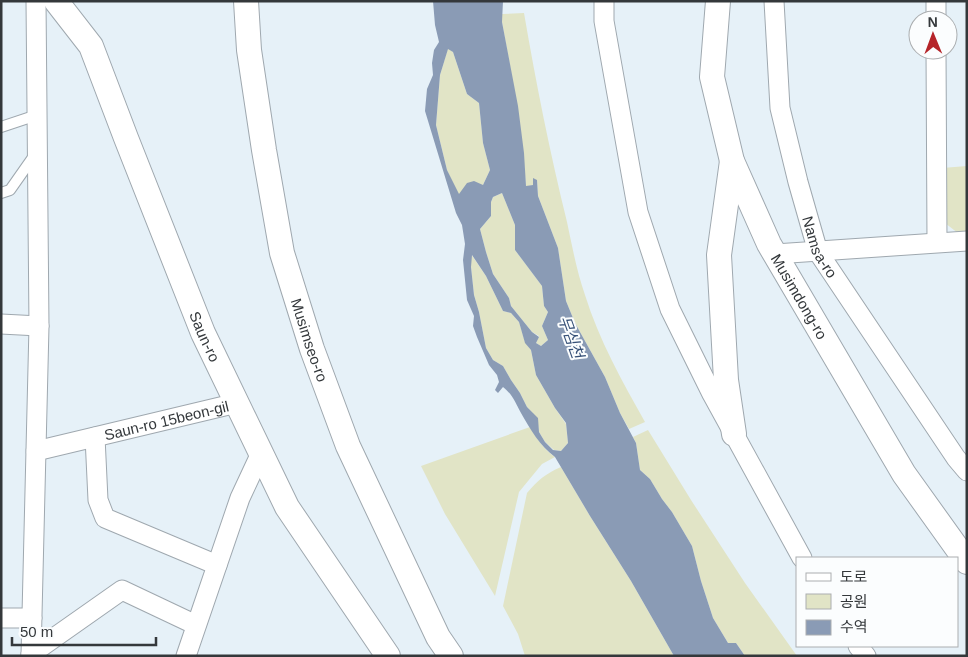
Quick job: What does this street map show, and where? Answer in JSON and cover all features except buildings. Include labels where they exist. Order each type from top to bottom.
[{"type":"street","points":[[31,655],[39,326],[36,1]]},
{"type":"street","name":"Saun-ro","points":[[56,1],[91,46],[203,333],[287,507],[388,656]]},
{"type":"street","name":"Musimseo-ro","points":[[246,1],[251,59],[277,225],[282,253],[301,314],[348,446],[438,637],[451,656]]},
{"type":"street","points":[[604,1],[604,21],[638,212],[670,309],[712,394],[801,557]]},
{"type":"street","name":"Musimdong-ro","points":[[718,1],[712,77],[732,161],[769,244],[904,474],[967,562]]},
{"type":"street","name":"Namsa-ro","points":[[774,1],[780,108],[818,252],[963,462]]},
{"type":"street","points":[[936,60],[937,242]]},
{"type":"street","points":[[732,161],[719,254],[726,380],[734,434]]},
{"type":"street","points":[[775,254],[967,241]]},
{"type":"street","points":[[1,324],[39,326]]},
{"type":"street","name":"Saun-ro 15beon-gil","points":[[36,451],[237,403]]},
{"type":"street","name":"Saun-ro 15beon-gil","points":[[95,437],[98,500],[105,518],[217,565]]},
{"type":"street","points":[[186,656],[240,498],[261,453]]},
{"type":"street","points":[[31,655],[122,590],[196,625]]},
{"type":"street","points":[[1,618],[32,618]]},
{"type":"lane","points":[[1,128],[37,115]]},
{"type":"lane","points":[[1,193],[10,190],[37,152]]},
{"type":"green space","points":[[524,13],[549,144],[582,286],[604,344],[645,422],[629,429],[605,377],[575,323],[566,301],[558,248],[538,196],[537,180],[533,185],[526,187],[519,125],[502,22],[502,14]]},
{"type":"green space","points":[[448,48],[453,52],[467,94],[479,103],[483,143],[490,170],[483,185],[458,195],[447,170],[436,125],[440,75]]},
{"type":"green space","points":[[967,166],[967,236],[963,237],[945,223],[942,168]]},
{"type":"green space","points":[[502,193],[515,225],[515,250],[542,286],[544,306],[548,312],[542,326],[548,340],[541,346],[536,343],[539,336],[532,332],[511,306],[509,298],[493,274],[480,229],[491,216],[493,197]]},
{"type":"green space","points":[[471,254],[486,276],[503,311],[511,313],[519,322],[525,342],[531,350],[536,375],[566,424],[568,443],[561,451],[554,450],[545,442],[539,432],[537,418],[527,407],[503,366],[493,360],[486,348],[474,295]]},
{"type":"green space","points":[[530,427],[547,451],[555,457],[542,464],[519,492],[495,596],[445,514],[421,466]]},
{"type":"green space","points":[[648,430],[745,583],[797,656],[745,656],[736,643],[728,643],[713,618],[692,546],[650,479],[640,470],[636,443],[633,437]]},
{"type":"green space","points":[[561,467],[631,581],[674,656],[525,656],[518,634],[503,606],[527,493],[542,478]]},
{"type":"water","name":"무심천","points":[[433,1],[503,1],[502,22],[518,106],[526,186],[533,185],[533,178],[537,180],[538,196],[558,248],[566,301],[575,323],[605,377],[620,413],[636,443],[640,470],[650,479],[692,546],[713,618],[728,643],[736,643],[745,656],[674,656],[631,581],[555,457],[536,437],[509,393],[503,387],[498,393],[495,390],[499,382],[497,375],[489,365],[477,337],[473,326],[474,316],[467,300],[463,260],[465,244],[462,225],[456,213],[425,111],[427,89],[433,75],[434,50],[439,42]],"holes":[[[448,49],[453,52],[467,94],[479,103],[483,143],[490,170],[483,185],[474,181],[467,183],[459,194],[447,170],[436,125],[440,75]],[[502,193],[515,225],[515,250],[542,286],[544,306],[548,312],[542,326],[548,340],[541,346],[536,343],[539,337],[532,332],[511,306],[509,298],[493,274],[480,229],[491,216],[493,197]],[[472,255],[486,276],[503,311],[511,313],[519,322],[525,343],[531,350],[536,375],[566,423],[568,443],[561,451],[553,450],[545,442],[539,432],[538,418],[527,407],[503,366],[493,360],[486,348],[474,295],[471,267]]]}]
